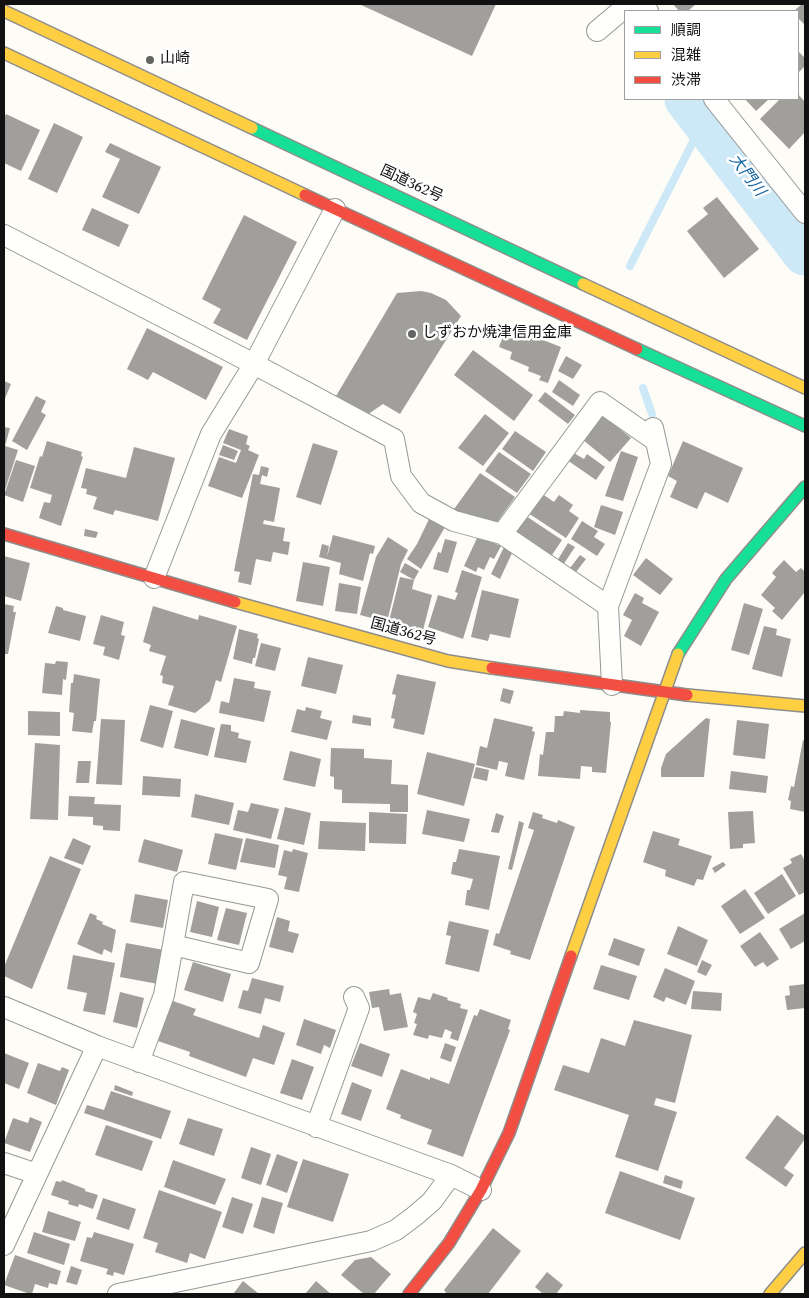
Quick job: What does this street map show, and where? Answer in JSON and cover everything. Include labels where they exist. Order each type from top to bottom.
[{"type":"main road","name":"国道362号","points":[[4,11],[805,388]]},
{"type":"main road","points":[[4,53],[335,209],[805,426]]},
{"type":"main road","points":[[409,1294],[449,1243],[481,1190],[509,1133],[677,656],[726,578],[805,487]]},
{"type":"main road","name":"国道362号","points":[[4,534],[358,637],[448,661],[663,693],[805,706]]},
{"type":"main road","points":[[770,1294],[805,1253]]},
{"type":"street","points":[[597,31],[629,4]]},
{"type":"street","points":[[715,100],[805,213]]},
{"type":"street","points":[[154,578],[210,434],[254,364],[335,209]]},
{"type":"street","points":[[4,235],[254,364],[394,439],[401,476],[421,503],[454,521],[502,534],[608,606]]},
{"type":"street","points":[[502,534],[600,402],[655,434],[661,464],[608,606],[612,685]]},
{"type":"street","points":[[139,1062],[164,995],[184,882],[268,899],[250,963],[173,945]]},
{"type":"street","points":[[316,1126],[359,1008],[354,997]]},
{"type":"street","points":[[4,1007],[97,1046],[450,1175],[481,1190]]},
{"type":"street","points":[[4,1245],[97,1046]]},
{"type":"street","points":[[4,1163],[37,1174]]},
{"type":"street","points":[[118,1294],[371,1242],[396,1230],[416,1215],[432,1201],[450,1175]]},
{"type":"building","points":[[359,4],[496,4],[472,56]]},
{"type":"building","points":[[673,4],[696,4],[689,10],[678,10]]},
{"type":"building","points":[[802,4],[805,4],[805,25],[799,19],[799,10],[795,10]]},
{"type":"building","points":[[799,52],[805,58],[805,66],[799,72]]},
{"type":"building","points":[[799,95],[805,102],[805,132],[789,149],[760,119],[779,100],[799,100]]},
{"type":"building","points":[[746,100],[768,100],[756,111]]},
{"type":"building","points":[[6,114],[40,130],[21,171],[4,163],[4,118]]},
{"type":"building","points":[[54,123],[83,137],[57,193],[28,179]]},
{"type":"building","points":[[110,143],[161,167],[139,214],[102,197],[120,159],[105,152]]},
{"type":"building","points":[[717,197],[759,249],[724,278],[687,231],[708,214],[703,208]]},
{"type":"building","points":[[92,208],[129,225],[119,247],[82,230]]},
{"type":"building","points":[[244,215],[297,242],[247,340],[213,323],[221,309],[202,299]]},
{"type":"building","points":[[421,291],[431,293],[446,300],[461,316],[400,414],[383,404],[367,415],[336,396],[397,293]]},
{"type":"building","points":[[507,326],[561,347],[548,383],[539,380],[541,376],[528,371],[529,367],[510,359],[512,352],[499,347]]},
{"type":"building","points":[[147,328],[223,367],[206,400],[153,372],[148,380],[127,369]]},
{"type":"building","points":[[473,350],[533,395],[514,421],[454,375]]},
{"type":"building","points":[[566,356],[582,365],[573,379],[558,371]]},
{"type":"building","points":[[559,380],[580,395],[573,406],[552,392]]},
{"type":"building","points":[[4,381],[11,384],[4,401]]},
{"type":"building","points":[[545,392],[575,415],[568,424],[538,401]]},
{"type":"building","points":[[36,396],[46,401],[41,412],[46,415],[27,450],[12,441]]},
{"type":"building","points":[[485,414],[509,433],[483,466],[458,448]]},
{"type":"building","points":[[602,415],[631,438],[610,462],[583,440]]},
{"type":"building","points":[[4,427],[10,428],[5,446],[18,450],[4,493]]},
{"type":"building","points":[[229,429],[248,436],[246,444],[250,446],[248,450],[259,455],[242,498],[208,486],[219,457],[236,463],[241,450],[223,443]]},
{"type":"building","points":[[515,431],[546,452],[533,471],[502,449]]},
{"type":"building","points":[[47,441],[82,452],[81,456],[83,457],[61,526],[39,518],[44,502],[50,503],[52,495],[30,488]]},
{"type":"building","points":[[683,441],[743,468],[728,503],[705,492],[697,509],[670,497],[677,481],[668,476]]},
{"type":"building","points":[[313,443],[338,451],[321,505],[296,497]]},
{"type":"building","points":[[223,445],[238,451],[234,460],[219,455]]},
{"type":"building","points":[[134,447],[175,458],[158,521],[115,510],[113,515],[93,509],[97,497],[86,494],[87,489],[81,488],[86,468],[126,478]]},
{"type":"building","points":[[621,451],[638,457],[623,501],[605,496]]},
{"type":"building","points":[[499,452],[531,474],[517,493],[485,471]]},
{"type":"building","points":[[572,452],[584,459],[587,454],[605,467],[596,480],[567,460]]},
{"type":"building","points":[[16,460],[35,466],[23,502],[4,495]]},
{"type":"building","points":[[261,466],[269,468],[267,477],[262,475],[260,484],[280,488],[274,522],[264,520],[263,524],[285,528],[283,541],[290,542],[288,555],[273,552],[271,562],[256,559],[251,585],[238,582],[240,572],[234,571],[253,474],[259,475]]},
{"type":"building","points":[[480,473],[515,497],[495,525],[452,512]]},
{"type":"building","points":[[541,493],[554,502],[559,495],[573,505],[569,511],[579,518],[566,538],[528,513]]},
{"type":"building","points":[[601,505],[623,512],[615,535],[594,527]]},
{"type":"building","points":[[526,516],[562,540],[550,558],[514,530]]},
{"type":"building","points":[[429,519],[445,527],[421,569],[407,559],[417,544]]},
{"type":"building","points":[[582,521],[598,531],[594,537],[605,544],[597,556],[571,539]]},
{"type":"building","points":[[85,529],[98,532],[96,538],[84,536]]},
{"type":"building","points":[[333,535],[375,546],[373,554],[370,553],[363,581],[339,574],[341,563],[319,557],[322,544],[329,546],[327,557]]},
{"type":"building","points":[[478,536],[501,546],[494,559],[490,557],[484,570],[478,567],[476,572],[464,566]]},
{"type":"building","points":[[388,537],[408,550],[401,564],[387,622],[360,615],[376,557]]},
{"type":"building","points":[[445,539],[457,542],[448,573],[433,569],[438,552],[441,553]]},
{"type":"building","points":[[568,543],[575,547],[563,565],[557,561]]},
{"type":"building","points":[[504,547],[512,553],[500,579],[491,574]]},
{"type":"building","points":[[580,555],[586,559],[576,572],[570,568]]},
{"type":"building","points":[[4,556],[30,563],[21,601],[4,596]]},
{"type":"building","points":[[646,558],[673,579],[660,595],[633,575]]},
{"type":"building","points":[[784,560],[796,572],[801,568],[805,572],[805,592],[782,620],[772,611],[775,608],[761,595],[776,577],[772,573]]},
{"type":"building","points":[[303,562],[330,567],[323,606],[296,601]]},
{"type":"building","points":[[405,563],[419,571],[414,580],[400,572]]},
{"type":"building","points":[[462,570],[482,577],[463,639],[428,627],[438,595],[455,600],[458,593],[455,592]]},
{"type":"building","points":[[400,577],[414,580],[412,589],[432,595],[422,634],[388,625]]},
{"type":"building","points":[[339,583],[361,587],[357,614],[335,611]]},
{"type":"building","points":[[482,590],[519,599],[510,638],[490,634],[488,641],[471,637]]},
{"type":"building","points":[[635,593],[644,598],[642,603],[659,612],[641,646],[624,636],[632,620],[623,615]]},
{"type":"building","points":[[744,603],[763,609],[749,655],[731,650]]},
{"type":"building","points":[[4,604],[14,606],[13,612],[16,612],[8,654],[4,654]]},
{"type":"building","points":[[56,606],[63,608],[63,610],[86,616],[80,641],[48,633]]},
{"type":"building","points":[[153,606],[198,620],[199,615],[237,626],[221,682],[216,680],[210,701],[195,713],[168,705],[174,686],[162,683],[163,676],[160,675],[166,656],[149,651],[151,645],[143,642]]},
{"type":"building","points":[[101,615],[124,622],[121,635],[125,636],[119,660],[103,655],[105,647],[93,644]]},
{"type":"building","points":[[764,626],[777,629],[776,635],[791,639],[782,677],[752,669]]},
{"type":"building","points":[[239,629],[258,634],[257,638],[259,639],[252,664],[233,659]]},
{"type":"building","points":[[261,643],[281,648],[275,671],[255,666]]},
{"type":"building","points":[[308,657],[343,665],[336,694],[301,686]]},
{"type":"building","points":[[56,661],[68,662],[66,680],[63,679],[62,695],[42,693],[45,663],[55,664]]},
{"type":"building","points":[[74,674],[100,679],[96,721],[94,721],[92,733],[72,731],[74,713],[69,712],[71,683],[73,683]]},
{"type":"building","points":[[397,674],[436,682],[424,735],[393,728],[395,719],[391,718],[396,695],[392,694]]},
{"type":"building","points":[[234,678],[255,682],[254,688],[271,691],[264,722],[219,713],[221,701],[229,703]]},
{"type":"building","points":[[503,688],[514,691],[510,704],[500,701]]},
{"type":"building","points":[[150,705],[173,711],[163,748],[140,741]]},
{"type":"building","points":[[306,707],[322,711],[320,718],[332,721],[327,740],[291,732],[297,709],[305,711]]},
{"type":"building","points":[[580,710],[610,712],[611,722],[606,773],[592,772],[592,767],[581,766],[580,779],[538,776],[540,754],[543,755],[546,732],[554,732],[555,716],[563,716],[564,711],[580,713]]},
{"type":"building","points":[[28,711],[60,712],[60,736],[28,735]]},
{"type":"building","points":[[353,715],[371,718],[371,726],[352,723]]},
{"type":"building","points":[[494,718],[533,727],[532,731],[535,732],[524,780],[505,776],[508,763],[499,761],[497,770],[476,765],[480,746],[487,748]]},
{"type":"building","points":[[706,718],[710,719],[704,777],[661,777],[661,768],[666,754]]},
{"type":"building","points":[[101,719],[125,720],[122,785],[96,784]]},
{"type":"building","points":[[181,719],[215,728],[208,756],[174,748]]},
{"type":"building","points":[[737,720],[769,724],[765,759],[733,755]]},
{"type":"building","points":[[221,724],[231,725],[231,731],[239,733],[238,738],[251,741],[246,763],[214,757]]},
{"type":"building","points":[[803,740],[805,741],[805,812],[790,809],[791,801],[788,800],[791,786],[794,787]]},
{"type":"building","points":[[35,743],[60,745],[58,820],[30,819]]},
{"type":"building","points":[[331,748],[364,749],[364,758],[392,760],[391,784],[408,785],[408,812],[390,812],[390,804],[342,803],[342,790],[334,789],[334,777],[330,776]]},
{"type":"building","points":[[290,751],[321,759],[315,787],[283,780]]},
{"type":"building","points":[[427,752],[475,764],[464,806],[417,794]]},
{"type":"building","points":[[78,761],[91,761],[89,783],[76,783]]},
{"type":"building","points":[[476,767],[489,770],[487,781],[473,778]]},
{"type":"building","points":[[731,771],[768,776],[766,793],[729,789]]},
{"type":"building","points":[[143,776],[181,779],[180,797],[142,795]]},
{"type":"building","points":[[195,794],[234,803],[229,825],[191,817]]},
{"type":"building","points":[[69,796],[95,797],[94,804],[121,805],[120,831],[103,830],[103,826],[93,825],[93,817],[68,816]]},
{"type":"building","points":[[251,803],[279,809],[271,839],[233,830],[238,810],[248,812]]},
{"type":"building","points":[[285,807],[311,813],[304,845],[277,839]]},
{"type":"building","points":[[427,810],[470,819],[464,842],[422,834]]},
{"type":"building","points":[[753,811],[755,843],[743,844],[743,848],[730,849],[728,812]]},
{"type":"building","points":[[369,812],[407,814],[406,844],[369,843]]},
{"type":"building","points":[[533,812],[543,815],[542,818],[557,823],[558,820],[575,827],[530,960],[510,954],[511,951],[493,945],[496,933],[499,934],[534,830],[528,828]]},
{"type":"building","points":[[496,813],[504,816],[499,833],[491,832]]},
{"type":"building","points":[[320,821],[366,823],[365,851],[318,849]]},
{"type":"building","points":[[519,821],[524,823],[512,870],[508,869]]},
{"type":"building","points":[[653,831],[680,839],[678,845],[712,856],[703,880],[697,879],[694,886],[665,876],[666,870],[643,862]]},
{"type":"building","points":[[215,833],[243,839],[236,870],[208,864]]},
{"type":"building","points":[[73,838],[91,846],[83,865],[64,858]]},
{"type":"building","points":[[246,838],[279,845],[275,868],[240,862]]},
{"type":"building","points":[[144,839],[183,850],[177,872],[138,862]]},
{"type":"building","points":[[293,849],[308,853],[299,892],[284,889],[287,877],[278,875],[284,850],[292,852]]},
{"type":"building","points":[[459,849],[500,856],[489,910],[465,905],[467,890],[470,890],[473,879],[451,874],[453,862],[456,862]]},
{"type":"building","points":[[801,854],[805,861],[805,892],[799,895],[783,868],[792,863],[790,859]]},
{"type":"building","points":[[50,856],[81,869],[32,989],[4,976],[4,967]]},
{"type":"building","points":[[723,862],[726,865],[715,873],[712,868]]},
{"type":"building","points":[[782,874],[796,896],[768,914],[754,893]]},
{"type":"building","points":[[745,889],[765,918],[740,934],[721,906]]},
{"type":"building","points":[[135,894],[168,900],[163,928],[130,922]]},
{"type":"building","points":[[197,901],[219,907],[212,937],[190,932]]},
{"type":"building","points":[[226,908],[247,913],[239,945],[217,940]]},
{"type":"building","points":[[90,913],[97,916],[96,919],[103,922],[102,924],[116,930],[112,953],[104,949],[102,955],[77,944]]},
{"type":"building","points":[[805,913],[805,941],[791,949],[779,929]]},
{"type":"building","points":[[277,917],[290,921],[288,931],[299,934],[293,953],[269,947]]},
{"type":"building","points":[[449,921],[489,930],[479,972],[445,964],[451,936],[446,935]]},
{"type":"building","points":[[678,926],[708,940],[697,966],[667,954]]},
{"type":"building","points":[[760,932],[779,959],[767,967],[763,962],[755,967],[740,946]]},
{"type":"building","points":[[614,938],[645,949],[639,966],[608,955]]},
{"type":"building","points":[[126,943],[164,950],[158,984],[120,977]]},
{"type":"building","points":[[73,955],[115,963],[105,1015],[83,1011],[87,993],[67,989]]},
{"type":"building","points":[[702,960],[712,965],[706,976],[697,972]]},
{"type":"building","points":[[193,962],[231,974],[223,1002],[184,990]]},
{"type":"building","points":[[601,965],[637,976],[629,1000],[593,989]]},
{"type":"building","points":[[665,968],[695,981],[686,1005],[666,997],[664,1002],[653,997]]},
{"type":"building","points":[[252,978],[284,986],[280,1002],[265,998],[261,1014],[238,1008],[243,990],[248,991]]},
{"type":"building","points":[[805,984],[805,1008],[787,1010],[785,996],[790,995],[789,986]]},
{"type":"building","points":[[389,989],[390,995],[401,993],[408,1027],[384,1031],[379,1007],[372,1008],[369,992]]},
{"type":"building","points":[[693,991],[722,993],[721,1011],[691,1009]]},
{"type":"building","points":[[120,992],[144,998],[137,1028],[113,1022]]},
{"type":"building","points":[[433,993],[461,1004],[460,1008],[468,1010],[458,1041],[450,1038],[452,1032],[445,1029],[442,1038],[429,1035],[428,1039],[413,1035],[417,1024],[414,1023],[417,1014],[413,1012],[418,997],[430,1000]]},
{"type":"building","points":[[173,1001],[196,1009],[193,1015],[259,1038],[263,1025],[285,1033],[274,1065],[253,1058],[246,1077],[189,1056],[190,1052],[158,1041]]},
{"type":"building","points":[[480,1009],[511,1020],[508,1029],[510,1030],[463,1157],[427,1144],[432,1130],[400,1118],[401,1115],[386,1109],[401,1069],[430,1080],[430,1077],[449,1084],[474,1015],[477,1016]]},
{"type":"building","points":[[304,1019],[336,1030],[330,1048],[324,1045],[321,1054],[296,1045]]},
{"type":"building","points":[[634,1020],[692,1035],[675,1103],[656,1098],[654,1105],[677,1112],[658,1171],[615,1157],[629,1115],[554,1090],[563,1065],[589,1073],[601,1038],[625,1046]]},
{"type":"building","points":[[360,1043],[390,1054],[382,1077],[351,1066]]},
{"type":"building","points":[[445,1043],[456,1047],[451,1062],[440,1058]]},
{"type":"building","points":[[4,1053],[29,1063],[19,1089],[4,1083]]},
{"type":"building","points":[[292,1059],[314,1067],[302,1100],[280,1093]]},
{"type":"building","points":[[38,1063],[60,1071],[62,1067],[69,1070],[56,1105],[27,1093]]},
{"type":"building","points":[[352,1082],[372,1090],[361,1121],[341,1114]]},
{"type":"building","points":[[115,1085],[133,1092],[132,1096],[114,1090]]},
{"type":"building","points":[[111,1091],[171,1111],[161,1139],[84,1113],[87,1105],[104,1110]]},
{"type":"building","points":[[777,1115],[805,1136],[805,1139],[784,1168],[794,1175],[786,1187],[745,1158]]},
{"type":"building","points":[[30,1117],[42,1122],[30,1152],[4,1143],[13,1118],[28,1123]]},
{"type":"building","points":[[188,1118],[223,1129],[214,1156],[179,1144]]},
{"type":"building","points":[[106,1125],[153,1141],[142,1171],[95,1155]]},
{"type":"building","points":[[251,1147],[271,1154],[261,1185],[241,1178]]},
{"type":"building","points":[[277,1154],[298,1162],[287,1193],[266,1185]]},
{"type":"building","points":[[303,1159],[349,1174],[333,1222],[287,1207]]},
{"type":"building","points":[[173,1160],[226,1179],[215,1205],[164,1187]]},
{"type":"building","points":[[620,1171],[695,1198],[680,1240],[605,1213]]},
{"type":"building","points":[[665,1175],[683,1181],[681,1189],[663,1183]]},
{"type":"building","points":[[62,1180],[98,1195],[93,1209],[79,1204],[78,1207],[68,1204],[69,1201],[51,1195],[56,1181],[61,1182]]},
{"type":"building","points":[[159,1190],[222,1212],[205,1259],[190,1253],[187,1263],[155,1252],[158,1243],[143,1238]]},
{"type":"building","points":[[232,1197],[253,1204],[243,1234],[222,1227]]},
{"type":"building","points":[[262,1197],[283,1203],[274,1234],[253,1227]]},
{"type":"building","points":[[103,1198],[136,1209],[129,1230],[96,1219]]},
{"type":"building","points":[[48,1211],[81,1222],[75,1241],[42,1232]]},
{"type":"building","points":[[493,1228],[521,1251],[488,1294],[447,1294],[444,1290]]},
{"type":"building","points":[[34,1232],[70,1244],[64,1265],[27,1253]]},
{"type":"building","points":[[94,1232],[134,1244],[124,1275],[114,1272],[113,1276],[106,1274],[108,1269],[80,1261],[87,1237],[92,1238]]},
{"type":"building","points":[[15,1255],[61,1271],[57,1285],[49,1283],[48,1288],[35,1284],[32,1294],[30,1294],[4,1285]]},
{"type":"building","points":[[371,1257],[391,1274],[374,1294],[364,1294],[341,1275],[355,1260]]},
{"type":"building","points":[[71,1266],[82,1270],[77,1285],[66,1282]]},
{"type":"building","points":[[547,1272],[563,1285],[556,1294],[543,1294],[535,1287]]},
{"type":"building","points":[[243,1281],[259,1294],[233,1294]]},
{"type":"building","points":[[316,1281],[331,1294],[305,1294]]},
{"type":"waterway","name":"大門川","points":[[688,100],[805,253]]},
{"type":"waterway","points":[[630,266],[704,120]]},
{"type":"waterway","points":[[643,388],[652,414]]},
{"type":"traffic: fast","points":[[252,128],[583,284]]},
{"type":"traffic: fast","points":[[637,349],[805,426]]},
{"type":"traffic: fast","points":[[678,654],[726,579],[805,487]]},
{"type":"traffic: slow","points":[[4,11],[252,128]]},
{"type":"traffic: slow","points":[[4,53],[305,195]]},
{"type":"traffic: slow","points":[[583,284],[805,388]]},
{"type":"traffic: slow","points":[[235,602],[448,661],[492,668]]},
{"type":"traffic: slow","points":[[571,956],[678,654]]},
{"type":"traffic: slow","points":[[687,695],[805,706]]},
{"type":"traffic: slow","points":[[770,1294],[805,1253]]},
{"type":"traffic: jam","points":[[305,195],[637,349]]},
{"type":"traffic: jam","points":[[4,534],[235,602]]},
{"type":"traffic: jam","points":[[492,668],[687,695]]},
{"type":"traffic: jam","points":[[409,1294],[449,1243],[481,1190],[509,1133],[571,956]]},
{"type":"place","name":"山崎","points":[[150,60]]},
{"type":"place","name":"しずおか焼津信用金庫","points":[[412,334]]}]
